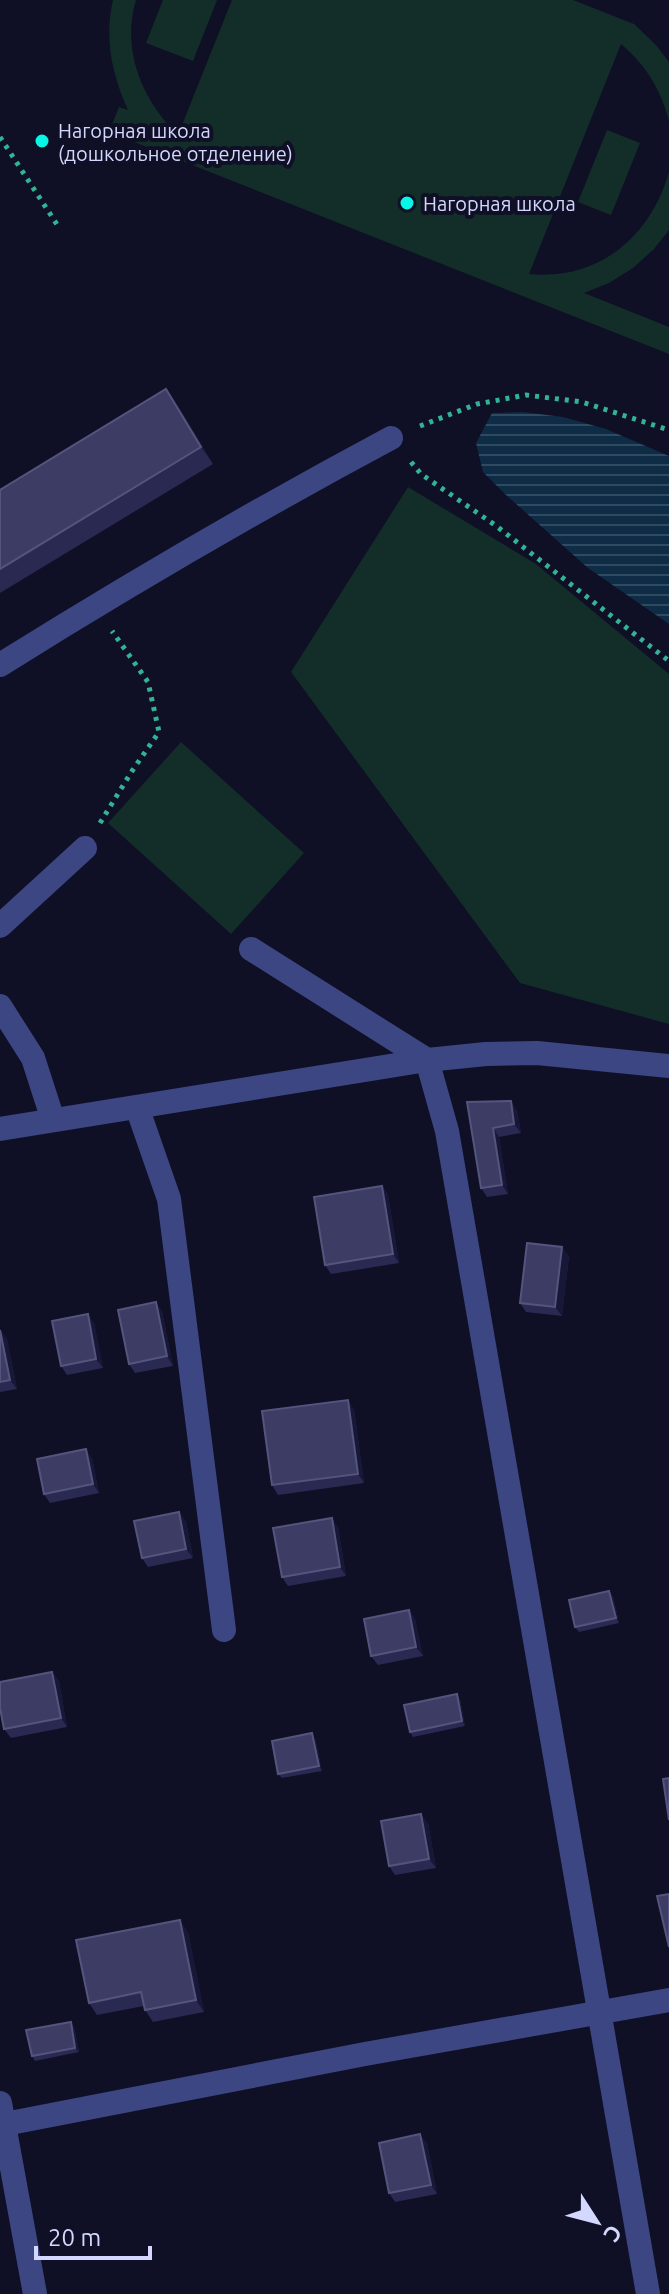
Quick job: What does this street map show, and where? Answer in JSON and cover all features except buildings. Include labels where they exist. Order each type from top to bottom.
[{"type":"street","points":[[0,665],[279,497],[391,438]]},
{"type":"street","points":[[0,926],[85,848]]},
{"type":"street","points":[[251,949],[427,1060],[447,1131],[648,2294]]},
{"type":"street","points":[[0,1006],[33,1058],[53,1120]]},
{"type":"street","points":[[0,1129],[427,1060],[486,1054],[537,1053],[669,1066]]},
{"type":"street","points":[[137,1107],[169,1199],[224,1630]]},
{"type":"street","points":[[35,2294],[1,2118],[669,2000]]},
{"type":"path","points":[[0,137],[58,226]]},
{"type":"path","points":[[669,430],[582,402],[526,395],[477,404],[391,438],[421,474],[495,525],[669,661]]},
{"type":"path","points":[[85,848],[159,732],[148,682],[94,606]]},
{"type":"green space","name":"Нагорная школа","points":[[113,0],[136,0],[131,37],[138,73],[154,106],[178,135],[232,0],[573,0],[634,24],[669,62],[669,121],[651,79],[621,44],[529,274],[578,270],[618,250],[649,216],[669,172],[669,230],[633,268],[609,283],[584,293],[669,327],[669,354],[109,132],[119,107],[128,110],[111,56],[109,29]]},
{"type":"green space","points":[[163,0],[217,0],[193,61],[146,43]]},
{"type":"green space","points":[[607,130],[640,143],[611,215],[578,202]]},
{"type":"green space","points":[[408,487],[536,564],[669,674],[669,1024],[520,983],[291,672]]},
{"type":"green space","points":[[181,742],[304,853],[231,934],[108,823]]},
{"type":"water","points":[[523,412],[563,417],[606,429],[669,456],[669,624],[588,568],[483,472],[476,443],[492,413]]},
{"type":"place","name":"Нагорная школа (дошкольное отделение)","points":[[42,141]]},
{"type":"place","name":"Нагорная школа","points":[[407,203]]}]
